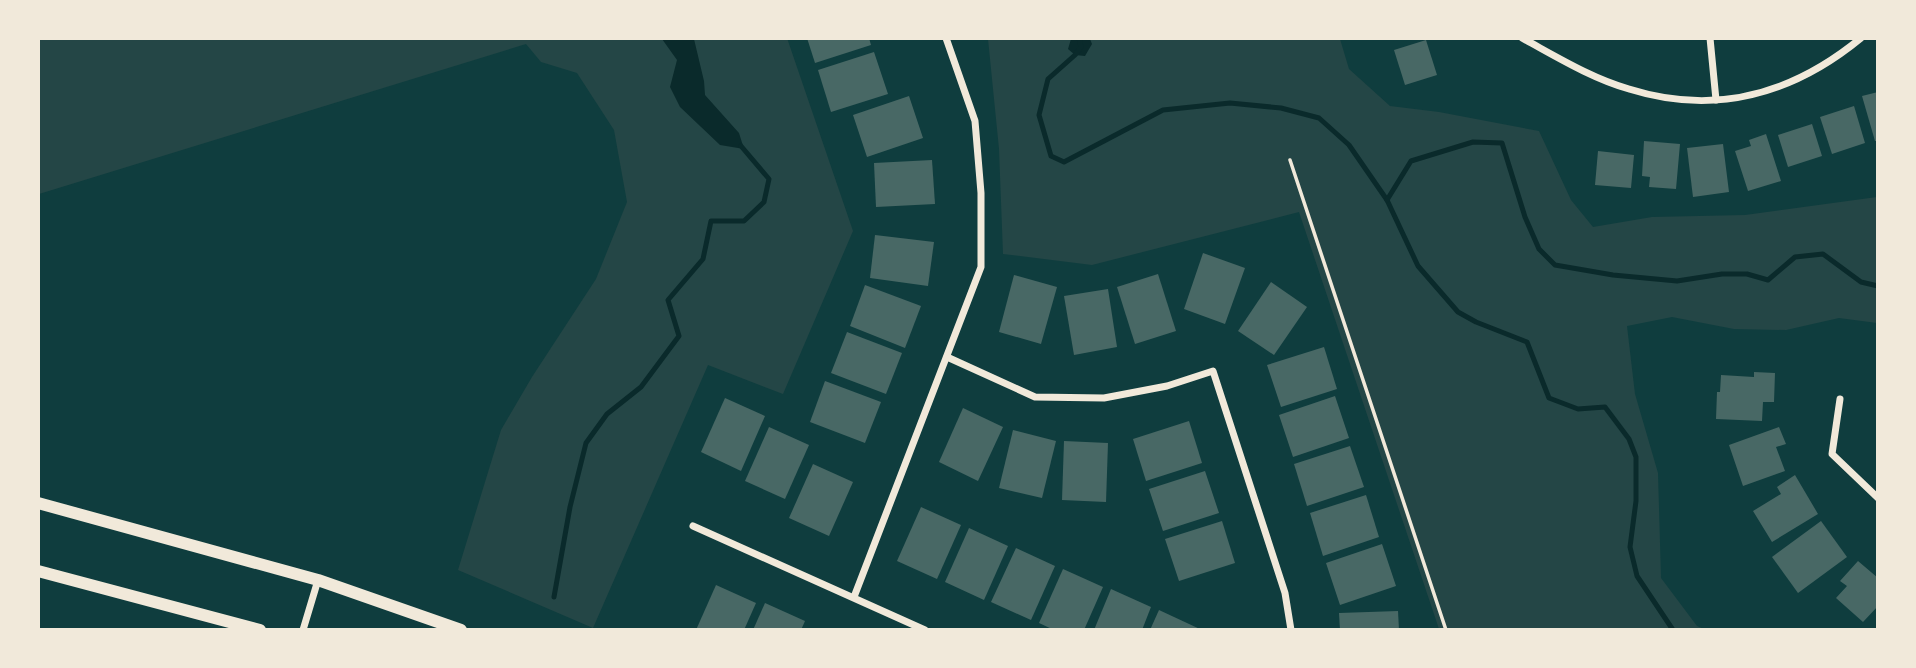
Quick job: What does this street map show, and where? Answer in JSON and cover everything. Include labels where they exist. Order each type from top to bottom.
[{"type":"street","points":[[854,597],[981,267],[981,193],[975,121],[946,38]]},
{"type":"street","points":[[1522,38],[1580,69],[1630,90],[1664,97],[1716,100],[1746,97],[1791,83],[1821,68],[1861,38]]},
{"type":"street","points":[[1710,38],[1716,100]]},
{"type":"street","points":[[947,358],[1035,397],[1104,398],[1167,386],[1213,372],[1285,593],[1291,629]]},
{"type":"street","points":[[1840,399],[1832,454],[1878,498]]},
{"type":"street","points":[[38,503],[318,580],[461,629]]},
{"type":"street","points":[[693,526],[925,629]]},
{"type":"street","points":[[38,571],[260,629]]},
{"type":"street","points":[[303,629],[318,580]]},
{"type":"path","points":[[1290,160],[1446,629]]},
{"type":"shaded area","points":[[787,38],[853,231],[783,394],[708,365],[593,628],[458,570],[501,430],[596,279],[627,202],[614,130],[577,73],[541,62],[526,44],[39,194],[39,39]]},
{"type":"shaded area","points":[[662,39],[694,39],[705,95],[739,133],[744,149],[720,145],[680,107],[670,87],[677,60]]},
{"type":"shaded area","points":[[988,39],[1340,39],[1349,69],[1390,106],[1439,112],[1539,131],[1571,200],[1593,227],[1652,217],[1745,215],[1877,197],[1877,323],[1839,318],[1786,330],[1734,329],[1672,317],[1627,326],[1635,394],[1658,473],[1661,578],[1697,626],[1704,629],[1439,629],[1299,212],[1092,265],[1003,254],[999,149]]},
{"type":"shaded area","points":[[1071,39],[1090,39],[1092,44],[1085,56],[1075,55],[1068,49]]},
{"type":"building","points":[[807,38],[869,38],[871,45],[815,63]]},
{"type":"building","points":[[1426,40],[1437,75],[1405,85],[1394,50]]},
{"type":"building","points":[[874,52],[888,94],[831,112],[818,70]]},
{"type":"building","points":[[1878,92],[1878,141],[1875,141],[1862,96]]},
{"type":"building","points":[[909,96],[923,138],[867,157],[853,115]]},
{"type":"building","points":[[1854,106],[1865,143],[1832,154],[1820,117]]},
{"type":"building","points":[[1812,124],[1822,156],[1788,167],[1778,135]]},
{"type":"building","points":[[1766,134],[1781,181],[1748,191],[1735,151],[1751,146],[1749,140]]},
{"type":"building","points":[[1644,141],[1680,144],[1676,189],[1649,187],[1650,177],[1642,176]]},
{"type":"building","points":[[1723,144],[1729,192],[1693,197],[1687,148]]},
{"type":"building","points":[[1598,151],[1634,155],[1631,188],[1595,185]]},
{"type":"building","points":[[932,160],[935,204],[876,207],[874,163]]},
{"type":"building","points":[[875,235],[934,242],[928,286],[870,278]]},
{"type":"building","points":[[1203,253],[1245,268],[1225,324],[1184,309]]},
{"type":"building","points":[[1158,274],[1176,331],[1135,344],[1117,287]]},
{"type":"building","points":[[1014,275],[1057,287],[1041,344],[999,332]]},
{"type":"building","points":[[1271,282],[1307,307],[1274,355],[1238,331]]},
{"type":"building","points":[[865,285],[921,306],[905,348],[850,326]]},
{"type":"building","points":[[1108,289],[1117,347],[1074,355],[1064,296]]},
{"type":"building","points":[[847,332],[902,353],[886,394],[831,373]]},
{"type":"building","points":[[1324,347],[1337,389],[1281,407],[1267,365]]},
{"type":"building","points":[[1754,372],[1775,373],[1774,402],[1763,402],[1762,421],[1716,419],[1721,375],[1754,377]]},
{"type":"building","points":[[825,381],[881,402],[865,443],[810,422]]},
{"type":"building","points":[[1335,396],[1349,438],[1293,457],[1279,415]]},
{"type":"building","points":[[725,398],[765,416],[741,471],[701,452]]},
{"type":"building","points":[[963,408],[1003,427],[978,481],[939,462]]},
{"type":"building","points":[[1189,421],[1202,463],[1146,481],[1133,439]]},
{"type":"building","points":[[769,427],[809,445],[785,499],[745,481]]},
{"type":"building","points":[[1779,427],[1786,444],[1776,447],[1785,471],[1743,486],[1729,445]]},
{"type":"building","points":[[1013,430],[1056,441],[1042,498],[999,488]]},
{"type":"building","points":[[1064,441],[1108,443],[1106,502],[1062,500]]},
{"type":"building","points":[[1350,446],[1364,487],[1307,506],[1294,464]]},
{"type":"building","points":[[813,464],[853,482],[829,536],[789,518]]},
{"type":"building","points":[[1205,471],[1219,513],[1163,531],[1149,489]]},
{"type":"building","points":[[1795,475],[1818,514],[1772,542],[1753,511],[1781,494],[1777,487]]},
{"type":"building","points":[[1366,495],[1379,537],[1323,556],[1310,513]]},
{"type":"building","points":[[921,507],[961,525],[937,579],[897,561]]},
{"type":"building","points":[[1222,521],[1235,563],[1179,581],[1165,539]]},
{"type":"building","points":[[1821,521],[1847,557],[1798,593],[1772,557]]},
{"type":"building","points":[[969,528],[1008,546],[984,600],[945,582]]},
{"type":"building","points":[[1382,544],[1396,586],[1340,605],[1326,563]]},
{"type":"building","points":[[1016,548],[1055,566],[1031,620],[991,602]]},
{"type":"building","points":[[1858,561],[1878,578],[1878,606],[1863,622],[1836,598],[1847,586],[1840,581]]},
{"type":"building","points":[[1063,569],[1103,587],[1084,630],[1054,630],[1039,623]]},
{"type":"building","points":[[716,585],[756,603],[744,630],[696,630]]},
{"type":"building","points":[[1111,589],[1151,607],[1142,630],[1094,630]]},
{"type":"building","points":[[765,603],[805,621],[801,630],[753,630]]},
{"type":"building","points":[[1159,610],[1202,630],[1150,630]]},
{"type":"building","points":[[1398,611],[1399,630],[1340,630],[1339,613]]},
{"type":"waterway","points":[[1079,38],[1081,47],[1075,55],[1048,79],[1039,115],[1051,156],[1064,162],[1163,110],[1230,103],[1281,108],[1319,118],[1349,145],[1387,200],[1418,266],[1458,312],[1527,342],[1549,398],[1578,409],[1605,407],[1629,439],[1636,457],[1636,501],[1630,547],[1637,576],[1673,630]]},
{"type":"waterway","points":[[1387,200],[1411,161],[1473,142],[1502,143],[1525,217],[1539,249],[1555,265],[1613,275],[1677,281],[1722,274],[1747,274],[1768,280],[1795,257],[1823,254],[1861,282],[1878,286]]},
{"type":"waterway","points":[[554,597],[570,507],[586,443],[607,414],[641,387],[679,336],[668,300],[703,259],[711,221],[744,221],[764,202],[769,179],[741,146]]}]
